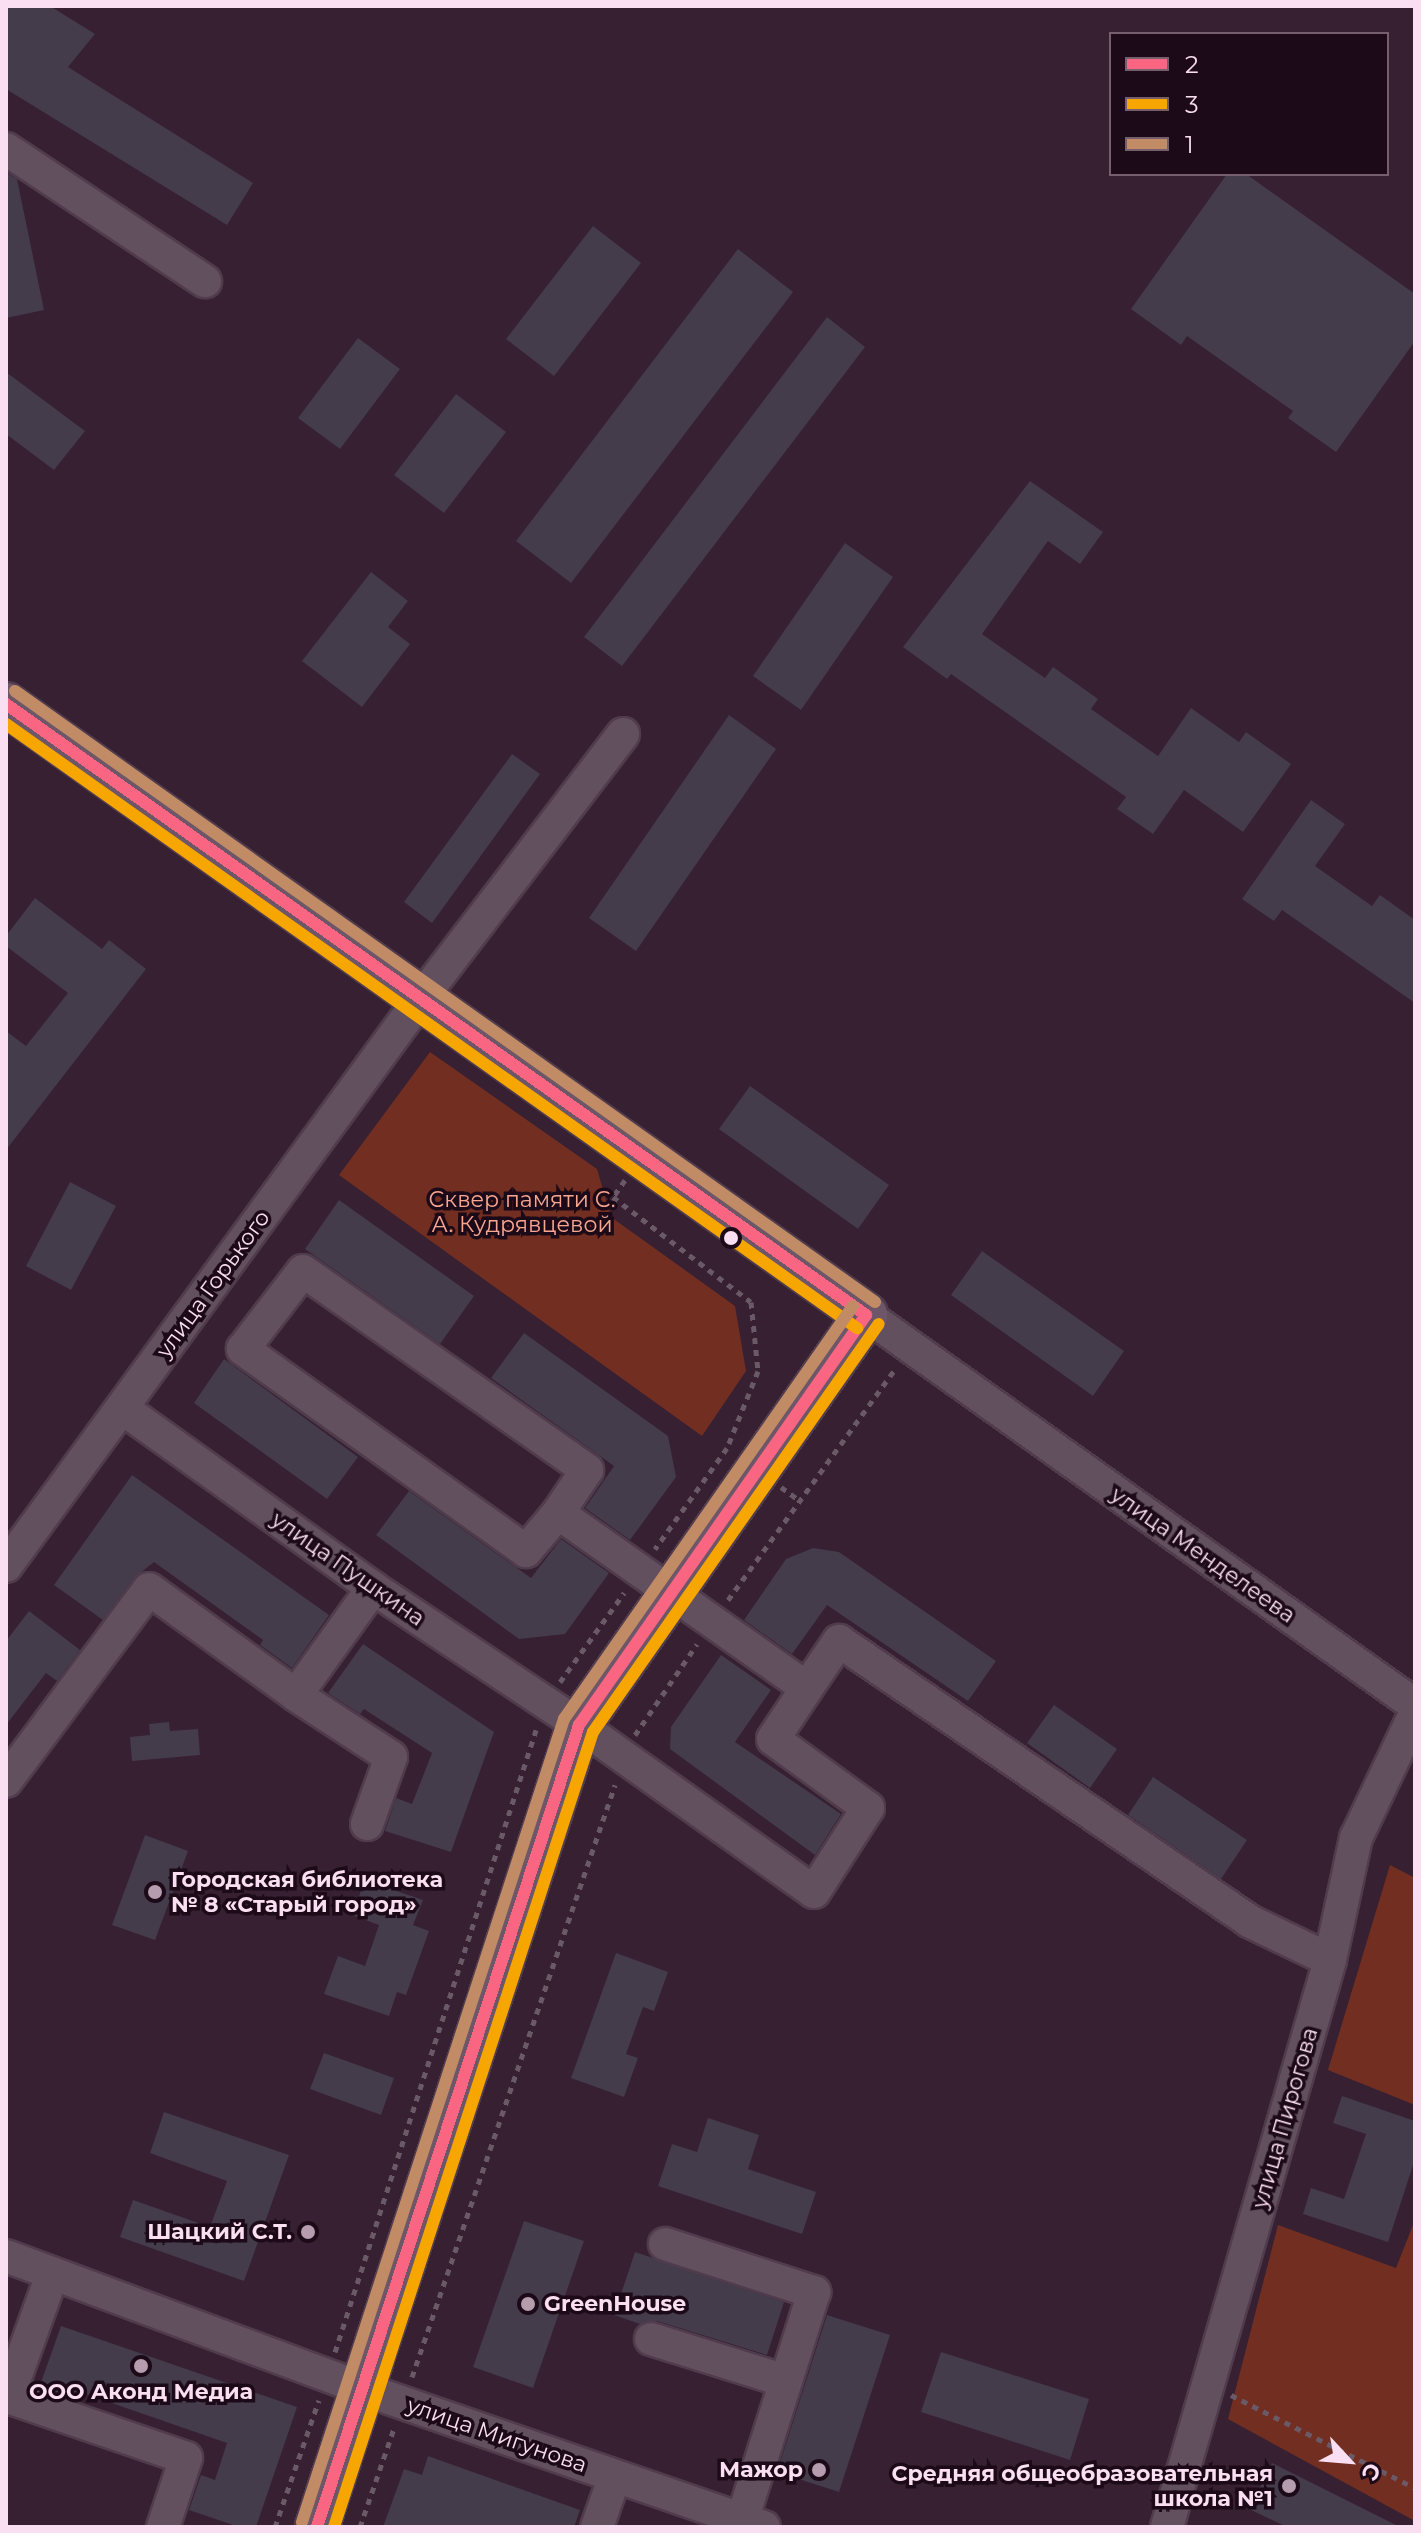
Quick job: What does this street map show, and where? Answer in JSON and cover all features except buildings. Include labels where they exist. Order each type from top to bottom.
[{"type":"main road","points":[[6,704],[419,1001],[866,1315],[579,1725],[317,2527]]},
{"type":"street","points":[[6,149],[205,281]]},
{"type":"street","name":"улица Горького","points":[[6,1566],[419,1001],[623,734]]},
{"type":"street","points":[[303,1271],[587,1470],[558,1513],[526,1551],[243,1349],[303,1271]]},
{"type":"street","name":"улица Менделеева","points":[[866,1315],[1415,1705]]},
{"type":"street","name":"улица Пушкина","points":[[122,1408],[373,1588],[579,1725],[624,1760],[814,1892],[868,1808],[773,1739],[807,1688]]},
{"type":"street","points":[[558,1513],[807,1688],[839,1641],[1249,1921],[1330,1960]]},
{"type":"street","points":[[296,1695],[373,1588]]},
{"type":"street","points":[[6,1781],[149,1589],[296,1695],[391,1757],[367,1824]]},
{"type":"street","name":"улица Пирогова","points":[[1167,2527],[1330,1960],[1356,1838],[1415,1714]]},
{"type":"street","points":[[665,2244],[814,2292],[786,2381],[753,2523]]},
{"type":"street","name":"улица Мигунова","points":[[6,2256],[402,2403],[753,2523]]},
{"type":"street","points":[[52,2275],[8,2397],[186,2458],[163,2527]]},
{"type":"street","points":[[651,2339],[786,2381]]},
{"type":"street","points":[[597,2527],[615,2476]]},
{"type":"path","points":[[360,2527],[635,1734],[712,1622],[911,1348]]},
{"type":"path","points":[[1209,2383],[1415,2488]]},
{"type":"green space","name":"Сквер памяти С. А. Кудрявцевой","points":[[430,1052],[597,1169],[611,1217],[735,1306],[746,1371],[702,1436],[339,1175]]},
{"type":"green space","points":[[1390,1865],[1415,1878],[1415,2105],[1328,2070]]},
{"type":"green space","points":[[1415,2220],[1415,2521],[1228,2419],[1278,2225],[1396,2268]]},
{"type":"transit line","name":"1","points":[[15,691],[875,1302]]},
{"type":"transit line","name":"2","points":[[6,704],[866,1315]]},
{"type":"transit line","name":"3","points":[[6,724],[857,1328]]},
{"type":"transit line","name":"1","points":[[302,2522],[564,1719],[853,1306]]},
{"type":"transit line","name":"2","points":[[317,2527],[579,1725],[866,1315]]},
{"type":"transit line","name":"3","points":[[334,2527],[593,1732],[879,1324]]},
{"type":"place","name":"Городская библиотека № 8 «Старый город»","points":[[155,1892]]},
{"type":"place","name":"Шацкий С.Т.","points":[[308,2232]]},
{"type":"place","name":"GreenHouse","points":[[528,2304]]},
{"type":"place","name":"ООО Аконд Медиа","points":[[141,2366]]},
{"type":"place","name":"Мажор","points":[[819,2470]]},
{"type":"place","name":"Средняя общеобразовательная школа №1","points":[[1289,2486]]}]
